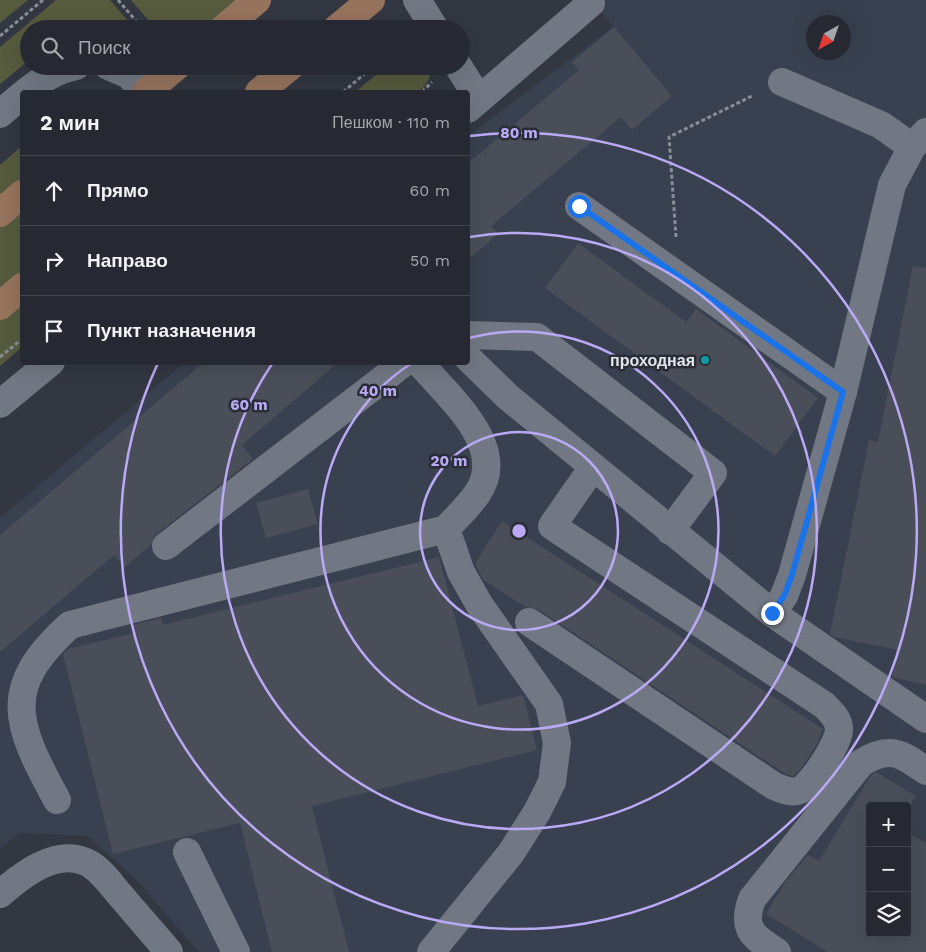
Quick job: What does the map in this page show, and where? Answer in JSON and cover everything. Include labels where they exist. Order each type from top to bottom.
[{"type":"main road","points":[[234,20],[258,0]]},
{"type":"main road","points":[[347,20],[371,0]]},
{"type":"main road","points":[[147,90],[166,75]]},
{"type":"main road","points":[[261,90],[280,75]]},
{"type":"main road","points":[[0,213],[20,196]]},
{"type":"main road","points":[[0,306],[20,289]]},
{"type":"street","points":[[417,0],[429,20]]},
{"type":"street","points":[[473,104],[591,3]]},
{"type":"street","points":[[29,90],[52,75]]},
{"type":"street","points":[[129,75],[143,90]]},
{"type":"street","points":[[462,75],[467,90]]},
{"type":"street","points":[[772,613],[784,596],[792,575],[843,392],[892,185],[919,139],[881,125],[782,82]]},
{"type":"street","points":[[0,114],[20,97]]},
{"type":"street","points":[[579,206],[843,392]]},
{"type":"street","points":[[470,335],[537,338],[713,472],[670,531]]},
{"type":"street","points":[[470,360],[508,397],[772,613],[926,719]]},
{"type":"street","points":[[0,404],[47,365]]},
{"type":"street","points":[[166,546],[401,365]]},
{"type":"street","points":[[57,800],[22,735],[16,709],[18,685],[29,661],[49,641],[70,625],[446,529],[477,494],[486,474],[487,454],[478,432],[422,365]]},
{"type":"street","points":[[529,622],[774,786],[787,792],[800,791],[810,783],[836,742],[839,730],[836,717],[824,706],[552,526],[593,467]]},
{"type":"street","points":[[431,952],[511,853],[537,812],[552,782],[557,743],[549,704],[479,604],[460,572],[446,529]]},
{"type":"street","points":[[777,952],[760,941],[750,930],[746,914],[752,899],[860,763],[874,754],[892,751],[908,758],[926,771]]},
{"type":"street","points":[[187,852],[236,952]]},
{"type":"street","points":[[0,894],[23,875],[44,864],[64,858],[85,861],[101,873],[169,952]]},
{"type":"path","points":[[0,36],[43,0]]},
{"type":"path","points":[[118,0],[135,20]]},
{"type":"path","points":[[345,90],[363,75]]},
{"type":"path","points":[[679,276],[669,137],[782,82]]},
{"type":"path","points":[[0,358],[20,341]]},
{"type":"shaded area","points":[[608,0],[926,0],[926,952],[199,952],[134,877],[87,836],[19,833],[0,849],[0,518],[182,365],[470,365],[470,134],[613,27],[598,8]]},
{"type":"green space","points":[[0,0],[28,0],[0,23]]},
{"type":"green space","points":[[56,0],[110,0],[127,20],[32,20]]},
{"type":"green space","points":[[131,0],[247,0],[223,20],[148,20]]},
{"type":"green space","points":[[20,30],[20,67],[0,84],[0,47]]},
{"type":"green space","points":[[376,75],[431,75],[420,90],[357,90]]},
{"type":"green space","points":[[20,148],[20,349],[0,366],[0,165]]},
{"type":"building","points":[[614,27],[672,96],[632,130],[621,117],[491,226],[498,234],[470,258],[470,161],[579,70],[572,62]]},
{"type":"building","name":"проходная","points":[[578,243],[686,322],[696,309],[818,398],[775,456],[545,288]]},
{"type":"building","points":[[913,266],[926,268],[926,685],[892,677],[898,650],[834,637],[830,634],[869,440],[878,442]]},
{"type":"building","points":[[200,365],[335,365],[242,445],[253,459],[156,534],[151,545],[125,567],[114,555],[0,652],[0,535]]},
{"type":"building","points":[[308,489],[318,524],[266,538],[256,503]]},
{"type":"building","points":[[502,521],[823,729],[817,744],[800,770],[793,776],[784,773],[538,609],[526,607],[483,580],[475,563]]},
{"type":"building","points":[[439,557],[478,706],[523,695],[537,750],[312,806],[349,952],[272,952],[240,823],[113,854],[63,654],[68,649],[134,633],[132,625],[161,618],[163,625]]},
{"type":"building","points":[[876,772],[916,796],[911,804],[911,802],[866,802],[866,937],[911,937],[911,834],[926,843],[926,952],[828,952],[766,914],[784,884],[808,855],[819,861],[871,775]]},
{"type":"place","name":"проходная","points":[[705,360]]},
{"type":"route","points":[[579,206],[843,392],[792,575],[784,596],[772,613]]}]
